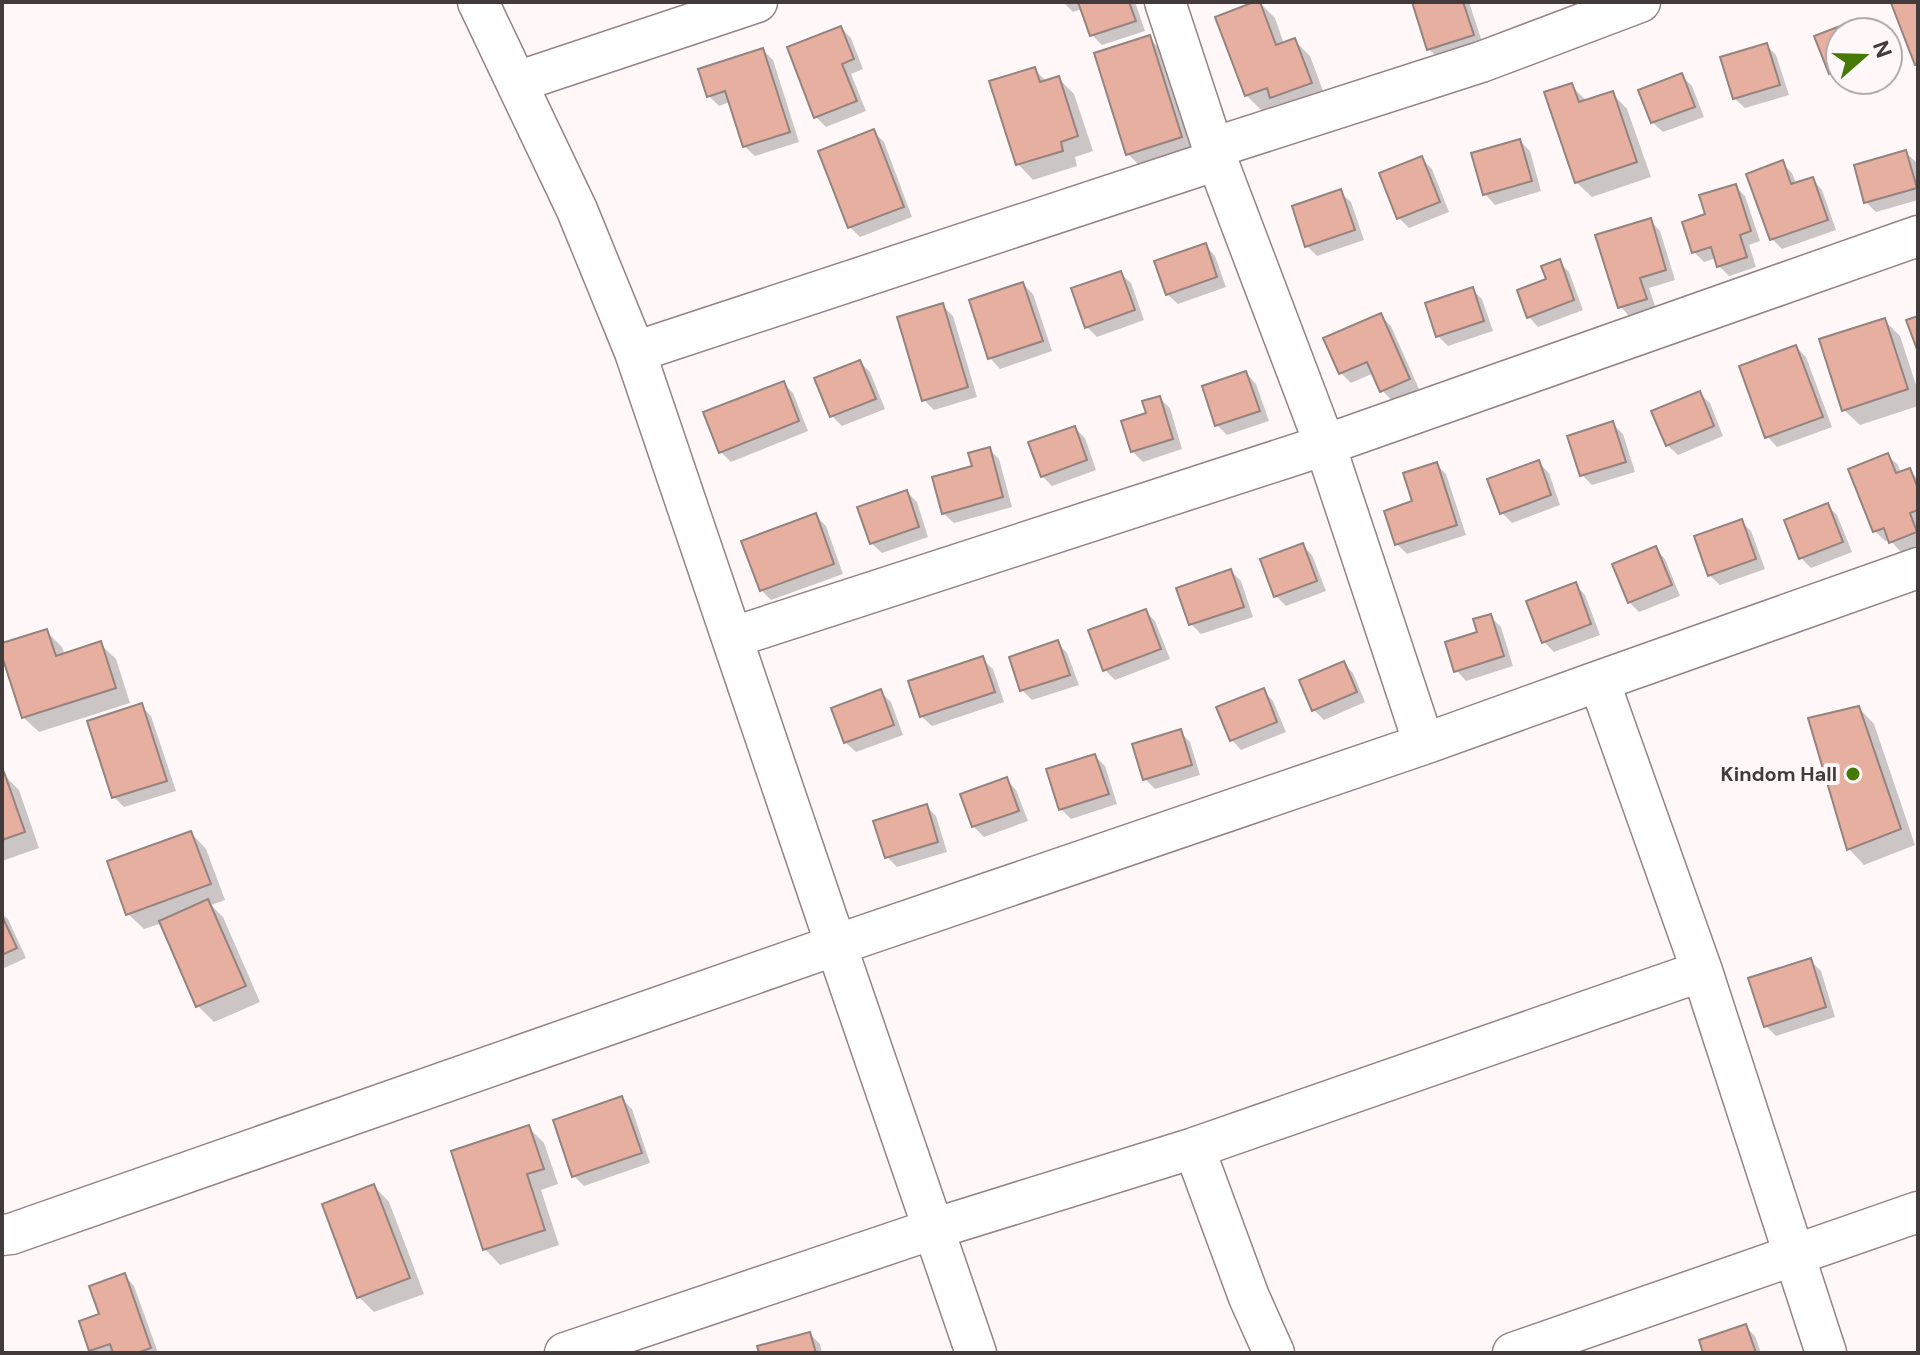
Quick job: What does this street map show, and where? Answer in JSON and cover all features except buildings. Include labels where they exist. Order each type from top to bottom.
[{"type":"street","points":[[478,2],[577,210],[635,352],[976,1353]]},
{"type":"street","points":[[517,82],[757,2]]},
{"type":"street","points":[[1165,2],[1215,154],[1325,445],[1424,744]]},
{"type":"street","points":[[635,352],[1481,62],[1640,2]]},
{"type":"street","points":[[734,637],[1325,445],[1918,236]]},
{"type":"street","points":[[4,1240],[836,945],[1599,681],[1914,581]]},
{"type":"street","points":[[1599,681],[1702,971],[1826,1353]]},
{"type":"street","points":[[565,1353],[933,1229],[1194,1148],[1702,971]]},
{"type":"street","points":[[1194,1148],[1249,1297],[1274,1353]]},
{"type":"street","points":[[1513,1353],[1918,1212]]},
{"type":"place","name":"Kindom Hall","points":[[1853,774]]}]
